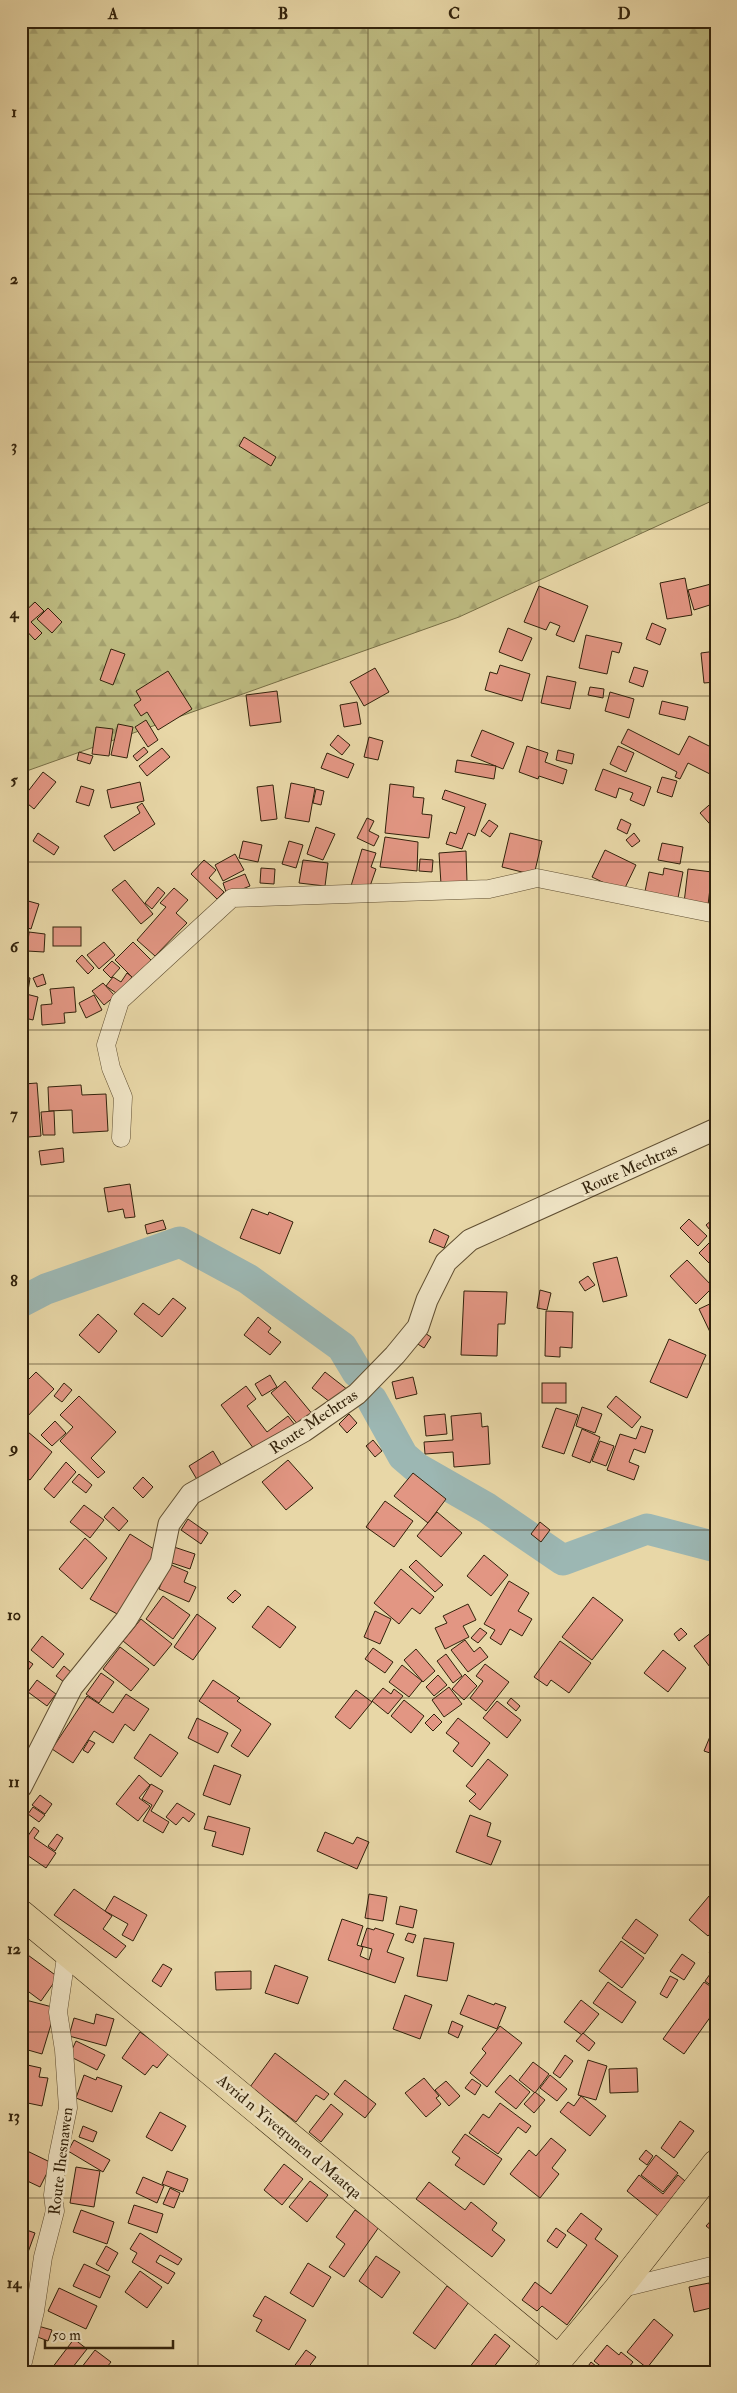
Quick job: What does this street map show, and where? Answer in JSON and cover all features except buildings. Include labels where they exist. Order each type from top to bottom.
[{"type":"main road","name":"Avrid n Yivetṛunen d Maatqa","points":[[21,1914],[67,1950],[553,2365]]},
{"type":"main road","points":[[553,2365],[618,2289],[716,2164]]},
{"type":"street","points":[[121,1138],[123,1097],[111,1068],[106,1045],[120,1001],[232,898],[489,889],[537,878],[716,914]]},
{"type":"street","name":"Route Mechtras","points":[[21,1787],[72,1687],[126,1620],[161,1563],[168,1524],[191,1494],[304,1431],[357,1394],[418,1328],[427,1300],[446,1262],[470,1240],[716,1129]]},
{"type":"street","name":"Route Ihesnawen","points":[[21,2370],[35,2311],[43,2257],[55,2211],[53,2195],[68,2108],[64,2050],[58,2012],[67,1950]]},
{"type":"street","points":[[618,2289],[716,2265]]},
{"type":"green space","points":[[21,21],[716,21],[716,499],[459,617],[21,773]]},
{"type":"waterway","points":[[21,1302],[46,1289],[180,1242],[248,1279],[342,1347],[357,1372]]},
{"type":"waterway","points":[[372,1400],[403,1456],[417,1468],[487,1508],[563,1560],[647,1529],[716,1547]]}]
